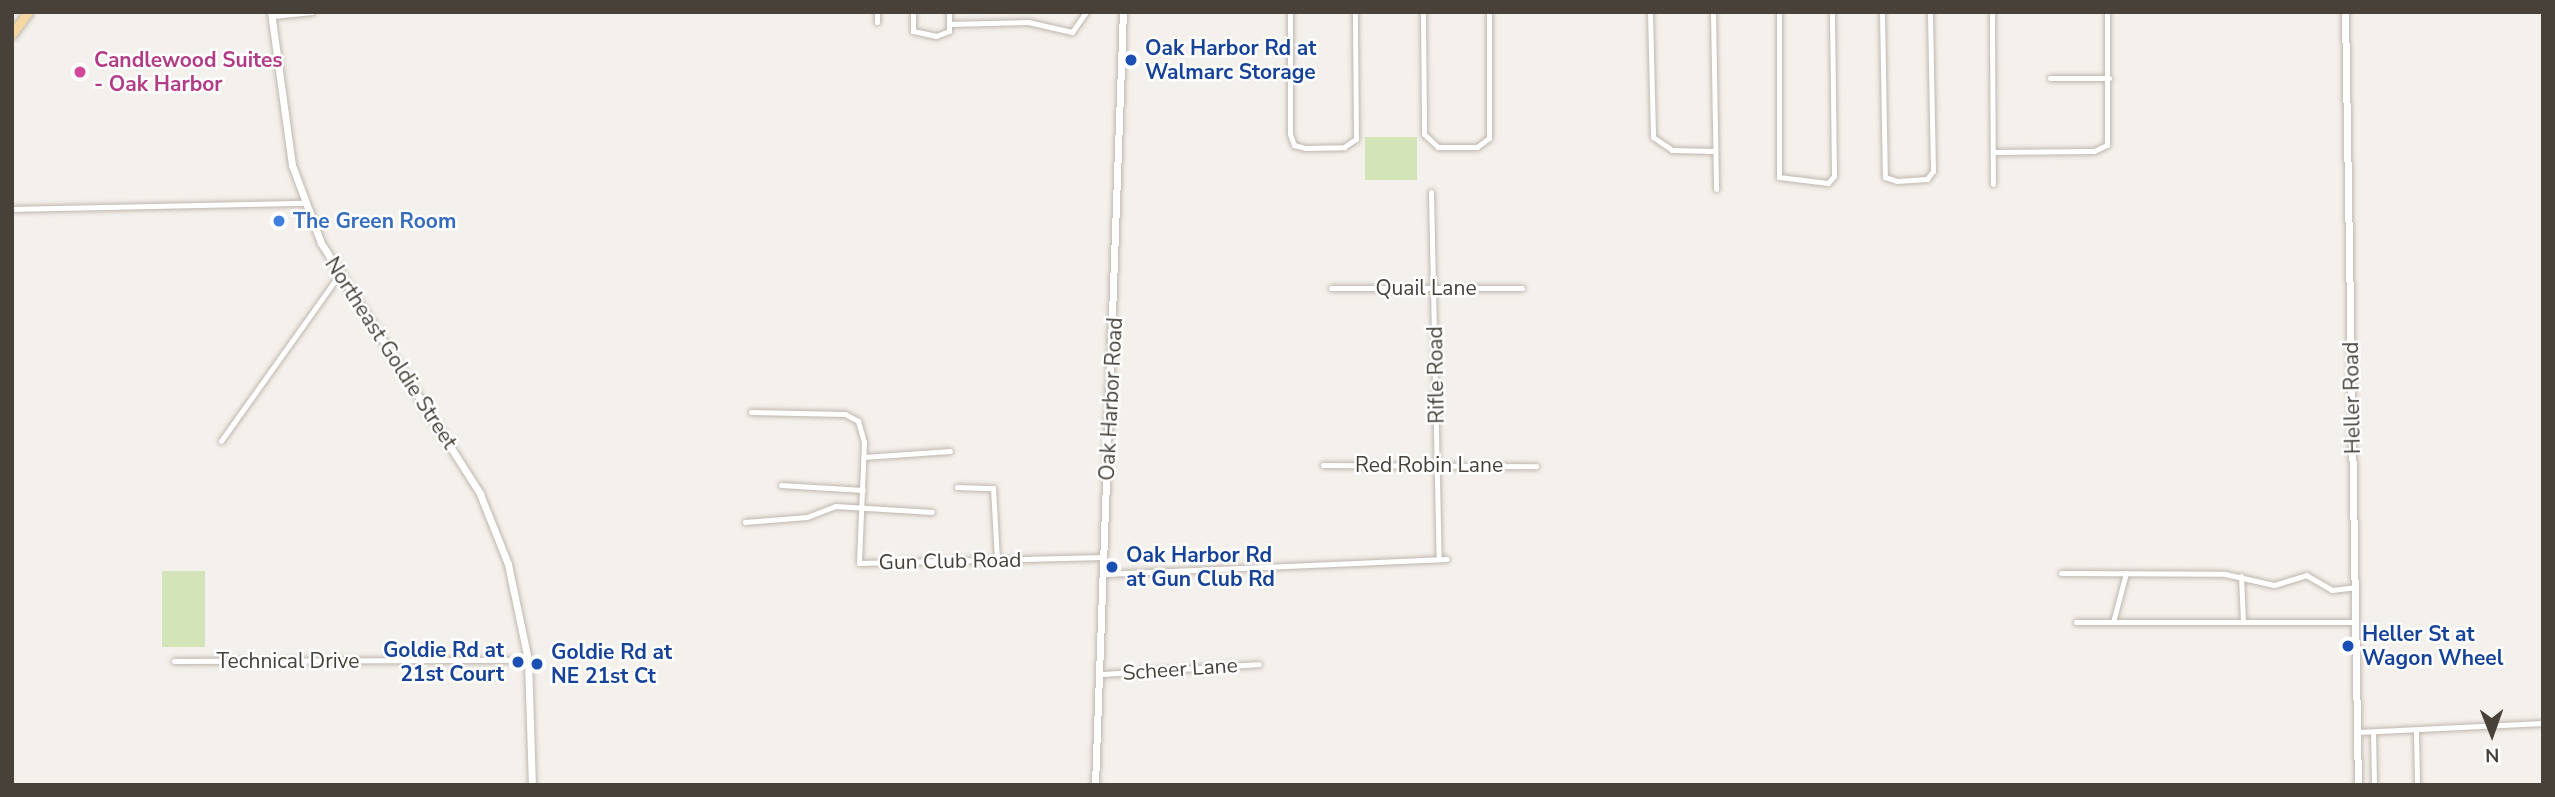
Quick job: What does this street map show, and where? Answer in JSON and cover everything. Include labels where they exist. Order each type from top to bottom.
[{"type":"main road","points":[[12,34],[28,12]]},
{"type":"street","points":[[272,14],[312,12]]},
{"type":"street","points":[[877,12],[877,22]]},
{"type":"street","points":[[913,12],[918,35],[942,36],[949,24],[949,12]]},
{"type":"street","points":[[949,24],[1028,22],[1072,32],[1086,12]]},
{"type":"street","name":"Oak Harbor Road","points":[[1095,785],[1123,12]]},
{"type":"street","points":[[1290,12],[1290,134],[1294,145],[1305,148],[1344,147],[1356,139],[1355,12]]},
{"type":"street","points":[[1423,12],[1424,134],[1438,147],[1476,147],[1489,138],[1489,12]]},
{"type":"street","points":[[1650,12],[1653,137],[1672,150],[1715,151]]},
{"type":"street","points":[[1713,12],[1716,189]]},
{"type":"street","points":[[1779,12],[1779,177],[1808,183],[1828,183],[1834,176],[1832,12]]},
{"type":"street","points":[[1882,12],[1885,177],[1897,181],[1927,179],[1933,171],[1930,12]]},
{"type":"street","points":[[1992,12],[1993,184]]},
{"type":"street","points":[[1993,152],[2101,149],[2109,142],[2107,12]]},
{"type":"street","name":"Heller Road","points":[[2345,12],[2358,785]]},
{"type":"street","name":"Northeast Goldie Street","points":[[272,14],[285,128],[304,203],[339,275],[480,494],[508,564],[528,660],[532,785]]},
{"type":"street","points":[[2050,78],[2109,78]]},
{"type":"street","name":"Rifle Road","points":[[1431,192],[1439,559]]},
{"type":"street","points":[[12,209],[304,203]]},
{"type":"street","points":[[221,441],[339,275]]},
{"type":"street","name":"Quail Lane","points":[[1331,288],[1522,288]]},
{"type":"street","name":"Gun Club Road","points":[[751,412],[853,416],[863,428],[859,563],[1104,557]]},
{"type":"street","points":[[864,457],[950,451]]},
{"type":"street","name":"Red Robin Lane","points":[[1323,465],[1536,466]]},
{"type":"street","points":[[781,485],[863,490]]},
{"type":"street","points":[[957,486],[993,488],[997,560]]},
{"type":"street","points":[[745,522],[862,508],[932,512]]},
{"type":"street","points":[[1103,574],[1447,559]]},
{"type":"street","points":[[2061,573],[2241,576],[2274,585],[2306,575],[2332,590],[2355,587]]},
{"type":"street","points":[[2113,622],[2126,573]]},
{"type":"street","points":[[2241,576],[2244,622]]},
{"type":"street","points":[[2076,622],[2356,622]]},
{"type":"street","name":"Technical Drive","points":[[174,661],[528,660]]},
{"type":"street","name":"Scheer Lane","points":[[1101,674],[1259,664]]},
{"type":"street","points":[[2358,732],[2416,732],[2437,723],[2543,723]]},
{"type":"street","points":[[2373,732],[2374,785]]},
{"type":"street","points":[[2416,732],[2417,785]]},
{"type":"green space","points":[[1365,137],[1417,137],[1417,180],[1365,180]]},
{"type":"green space","points":[[162,571],[205,571],[205,647],[162,647]]},
{"type":"place","name":"Oak Harbor Rd at Walmarc Storage","points":[[1131,60]]},
{"type":"place","name":"Candlewood Suites - Oak Harbor","points":[[80,72]]},
{"type":"place","name":"The Green Room","points":[[279,221]]},
{"type":"place","name":"Oak Harbor Rd at Gun Club Rd","points":[[1112,567]]},
{"type":"place","name":"Heller St at Wagon Wheel","points":[[2348,646]]},
{"type":"place","name":"Goldie Rd at 21st Court","points":[[518,662]]},
{"type":"place","name":"Goldie Rd at NE 21st Ct","points":[[537,664]]}]
